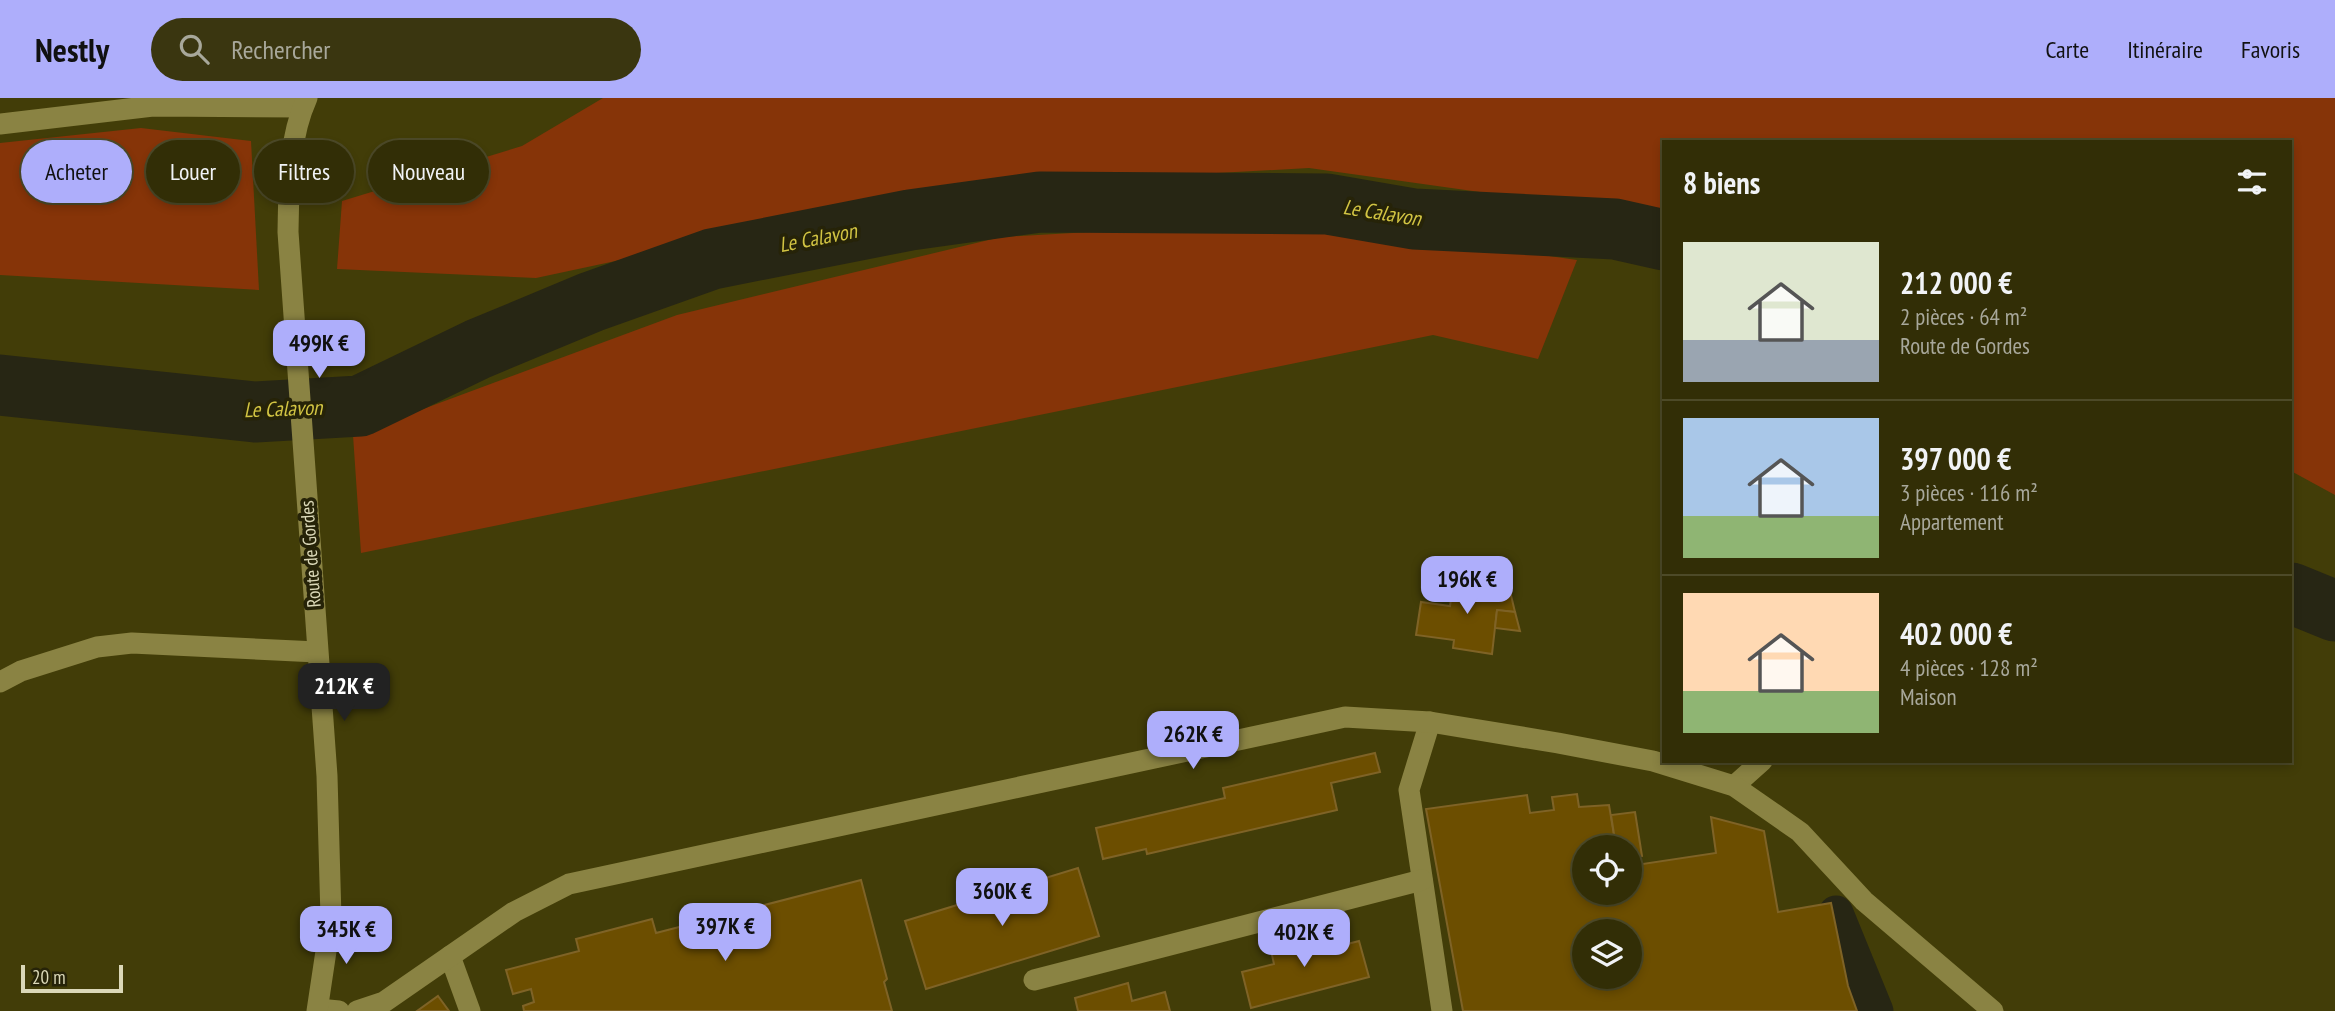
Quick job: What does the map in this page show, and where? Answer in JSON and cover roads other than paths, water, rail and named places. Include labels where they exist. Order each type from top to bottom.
[{"type":"street","points":[[0,124],[153,106],[305,103]]},
{"type":"street","name":"Route de Gordes","points":[[305,103],[295,135],[290,170],[288,232],[327,776],[331,918],[324,1010]]},
{"type":"street","points":[[0,682],[21,670],[97,647],[132,643],[317,652]]},
{"type":"street","points":[[356,1011],[384,1002],[514,912],[569,884],[1345,717],[1430,722],[1653,761],[1734,786],[1800,832],[1864,901],[1993,1011]]},
{"type":"street","points":[[1430,722],[1409,790],[1442,1011]]},
{"type":"street","points":[[1734,786],[1760,763]]},
{"type":"street","points":[[1034,980],[1422,880]]},
{"type":"street","points":[[450,956],[470,1011]]},
{"type":"waterway","name":"Le Calavon","points":[[0,385],[255,412],[360,406],[478,349],[591,302],[712,259],[910,220],[1040,202],[1327,204],[1414,219],[1615,229],[1662,240]]},
{"type":"waterway","name":"Le Calavon","points":[[2292,593],[2335,611]]},
{"type":"waterway","points":[[1836,913],[1876,1011]]}]
